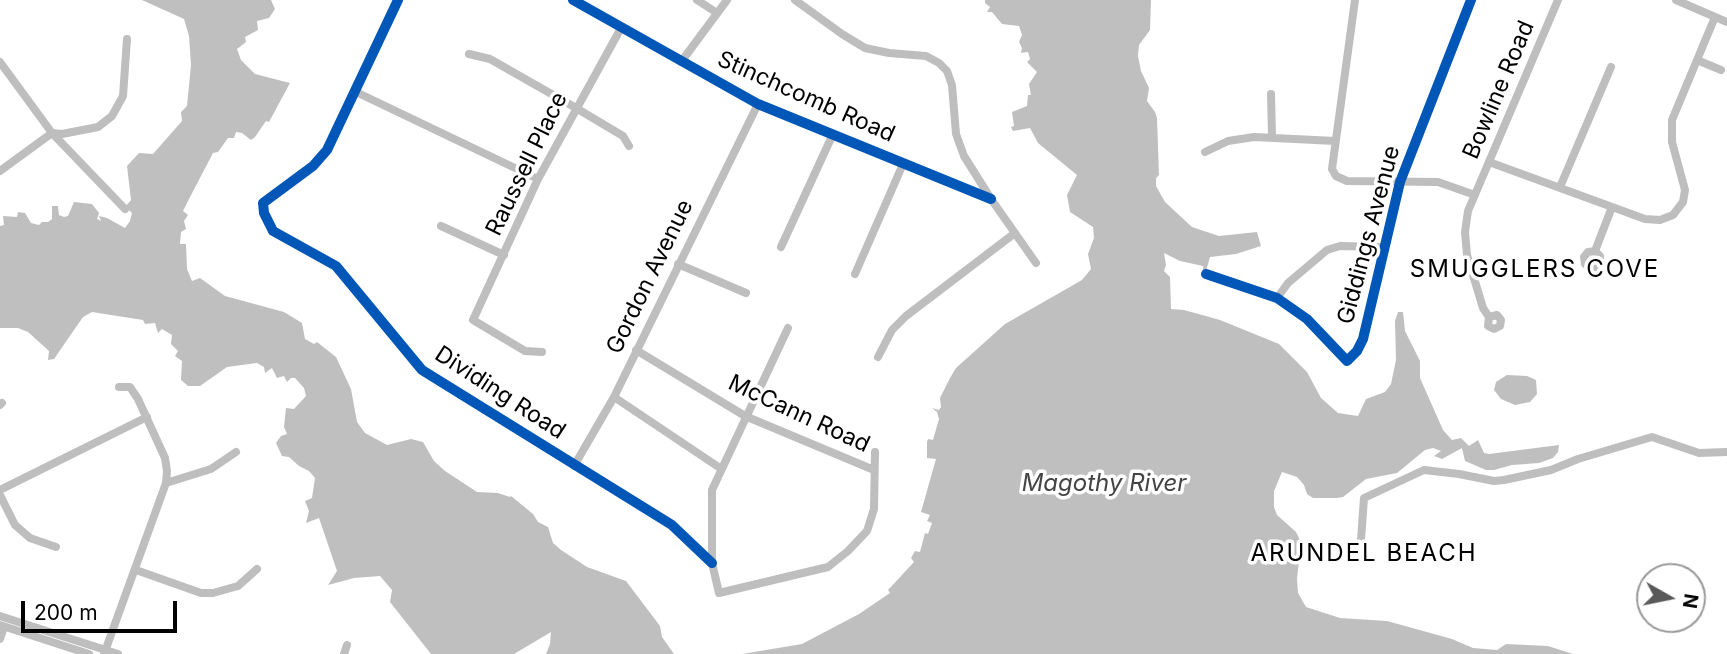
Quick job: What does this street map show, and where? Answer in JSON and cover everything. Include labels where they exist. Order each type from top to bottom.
[{"type":"street","name":"Dividing Road","points":[[398,0],[327,150],[313,166],[263,202],[264,214],[273,231],[336,266],[422,370],[672,525],[712,563]]},
{"type":"street","name":"Stinchcomb Road","points":[[573,0],[758,104],[991,199]]},
{"type":"street","points":[[697,0],[717,13]]},
{"type":"street","points":[[681,62],[727,0]]},
{"type":"street","points":[[795,0],[865,48],[926,56],[947,71],[952,85],[956,134],[964,156],[1036,263]]},
{"type":"street","points":[[1355,0],[1335,141],[1332,169],[1336,176],[1342,181],[1445,183],[1475,195]]},
{"type":"street","name":"Giddings Avenue","points":[[1277,298],[1307,319],[1347,361],[1357,351],[1363,339],[1400,182],[1471,0]]},
{"type":"street","name":"Bowline Road","points":[[1489,317],[1482,307],[1465,246],[1466,222],[1558,0]]},
{"type":"street","points":[[1676,0],[1727,22]]},
{"type":"street","points":[[1489,162],[1653,220],[1666,218],[1678,210],[1685,190],[1672,142],[1671,122],[1715,17]]},
{"type":"street","name":"Raussell Place","points":[[542,352],[525,351],[473,320],[538,179],[621,28]]},
{"type":"street","points":[[0,171],[52,133],[62,134],[98,127],[112,116],[123,96],[127,39]]},
{"type":"street","points":[[469,54],[490,59],[576,108],[623,136],[629,146]]},
{"type":"street","points":[[1697,60],[1721,70]]},
{"type":"street","points":[[0,62],[52,133],[125,209]]},
{"type":"street","points":[[1560,187],[1611,67]]},
{"type":"street","points":[[356,92],[538,179]]},
{"type":"street","points":[[1272,93],[1272,136]]},
{"type":"street","name":"Gordon Avenue","points":[[574,466],[614,397],[758,104]]},
{"type":"street","points":[[781,247],[833,134]]},
{"type":"street","points":[[1205,152],[1228,141],[1272,136],[1335,141]]},
{"type":"street","points":[[855,274],[903,163]]},
{"type":"street","points":[[1595,251],[1612,207]]},
{"type":"street","points":[[441,226],[504,255]]},
{"type":"street","points":[[878,357],[892,331],[906,316],[1015,233]]},
{"type":"street","points":[[1206,274],[1277,298],[1288,283],[1327,250],[1340,246],[1385,247]]},
{"type":"street","points":[[678,264],[746,293]]},
{"type":"street","points":[[788,328],[720,468],[712,490],[712,563],[719,593],[828,567],[848,551],[867,531],[874,509],[875,452]]},
{"type":"street","name":"McCann Road","points":[[636,350],[745,416],[874,470]]},
{"type":"street","points":[[105,652],[166,483],[165,458],[147,417],[130,387],[119,387]]},
{"type":"street","points":[[614,397],[720,468]]},
{"type":"street","points":[[0,490],[147,417]]},
{"type":"street","points":[[1360,540],[1364,498],[1424,470],[1494,481],[1504,480],[1550,470],[1652,437],[1699,453],[1727,452]]},
{"type":"street","points":[[166,483],[211,469],[236,452]]},
{"type":"street","points":[[0,495],[15,525],[30,538],[56,547]]},
{"type":"street","points":[[136,570],[201,593],[214,593],[238,586],[257,569]]},
{"type":"street","points":[[0,616],[118,654]]},
{"type":"street","points":[[0,639],[2,626],[89,654]]},
{"type":"water","points":[[142,0],[271,0],[275,9],[269,18],[257,21],[258,30],[245,37],[246,42],[237,49],[241,60],[255,74],[290,83],[269,122],[266,121],[255,137],[251,140],[236,132],[234,138],[228,138],[218,152],[213,153],[183,211],[188,215],[184,221],[186,229],[181,232],[180,244],[186,244],[187,269],[192,281],[200,278],[225,296],[284,312],[302,323],[305,339],[314,344],[317,342],[336,357],[351,389],[357,422],[365,433],[387,445],[411,439],[423,442],[434,461],[477,492],[511,496],[533,514],[538,522],[548,527],[553,543],[561,550],[587,567],[626,581],[660,626],[662,637],[674,654],[546,654],[551,632],[514,654],[431,654],[390,602],[392,590],[380,576],[354,578],[328,585],[337,571],[319,518],[306,523],[309,511],[305,501],[312,498],[315,478],[289,457],[282,456],[276,443],[281,436],[287,434],[284,427],[286,408],[294,409],[306,396],[304,388],[295,378],[287,382],[284,376],[277,378],[272,368],[265,373],[264,367],[257,363],[227,367],[200,386],[188,386],[181,380],[182,361],[175,356],[178,351],[171,344],[172,335],[162,329],[158,333],[155,323],[145,324],[143,320],[92,312],[83,317],[54,359],[48,360],[49,351],[28,332],[18,328],[0,328],[0,226],[4,225],[3,216],[17,217],[18,212],[25,213],[31,223],[39,225],[52,219],[52,206],[58,206],[59,215],[64,217],[68,216],[74,202],[92,204],[99,213],[97,219],[101,221],[99,216],[107,218],[125,228],[132,213],[125,207],[131,200],[127,166],[139,153],[153,154],[182,121],[181,112],[187,106],[191,65],[189,36],[184,19]]},
{"type":"water","name":"Magothy River","points":[[985,0],[1151,0],[1150,30],[1139,45],[1138,56],[1149,88],[1147,101],[1157,118],[1159,175],[1156,178],[1156,186],[1165,202],[1192,227],[1219,236],[1257,232],[1261,246],[1236,254],[1210,257],[1206,271],[1203,266],[1180,261],[1164,253],[1164,271],[1170,277],[1171,309],[1220,320],[1279,344],[1307,372],[1321,398],[1338,413],[1358,416],[1366,399],[1385,392],[1391,384],[1396,360],[1395,321],[1398,312],[1403,312],[1405,331],[1420,361],[1420,378],[1443,430],[1452,440],[1461,438],[1469,446],[1478,440],[1484,453],[1489,454],[1559,445],[1553,458],[1539,463],[1512,465],[1494,470],[1486,470],[1465,461],[1462,448],[1442,459],[1434,456],[1441,451],[1433,448],[1425,450],[1397,473],[1366,479],[1343,497],[1337,498],[1313,498],[1307,494],[1297,477],[1282,472],[1274,491],[1274,507],[1277,515],[1296,532],[1301,542],[1298,593],[1306,607],[1340,618],[1387,621],[1452,639],[1473,648],[1497,650],[1506,644],[1548,646],[1573,654],[742,654],[802,644],[859,614],[890,593],[888,590],[914,562],[911,558],[915,551],[920,552],[925,533],[928,534],[932,523],[927,521],[930,515],[921,512],[936,459],[927,458],[927,442],[928,439],[933,440],[939,419],[932,408],[939,410],[941,407],[940,398],[956,368],[1005,324],[1082,280],[1091,269],[1088,254],[1094,238],[1093,227],[1070,212],[1067,195],[1077,175],[1038,143],[1030,128],[1013,131],[1011,127],[1014,126],[1012,112],[1027,106],[1028,95],[1031,95],[1029,84],[1037,72],[1027,62],[1030,59],[1028,52],[1021,53],[1019,42],[1022,35],[1019,26],[1002,24],[992,12],[987,12],[990,7]]},
{"type":"water","points":[[1507,375],[1527,376],[1536,380],[1537,394],[1530,402],[1515,405],[1501,399],[1494,390],[1496,382]]},
{"type":"cycle path","points":[[398,0],[327,150],[313,166],[263,203],[264,213],[273,231],[336,266],[422,370],[672,525],[712,563]]},
{"type":"cycle path","points":[[573,0],[758,104],[991,199]]},
{"type":"cycle path","points":[[1206,274],[1277,298],[1307,319],[1347,361],[1357,351],[1363,339],[1400,182],[1471,0]]},
{"type":"district","name":"SMUGGLERS COVE","points":[[1535,270]]},
{"type":"district","name":"ARUNDEL BEACH","points":[[1364,554]]}]
